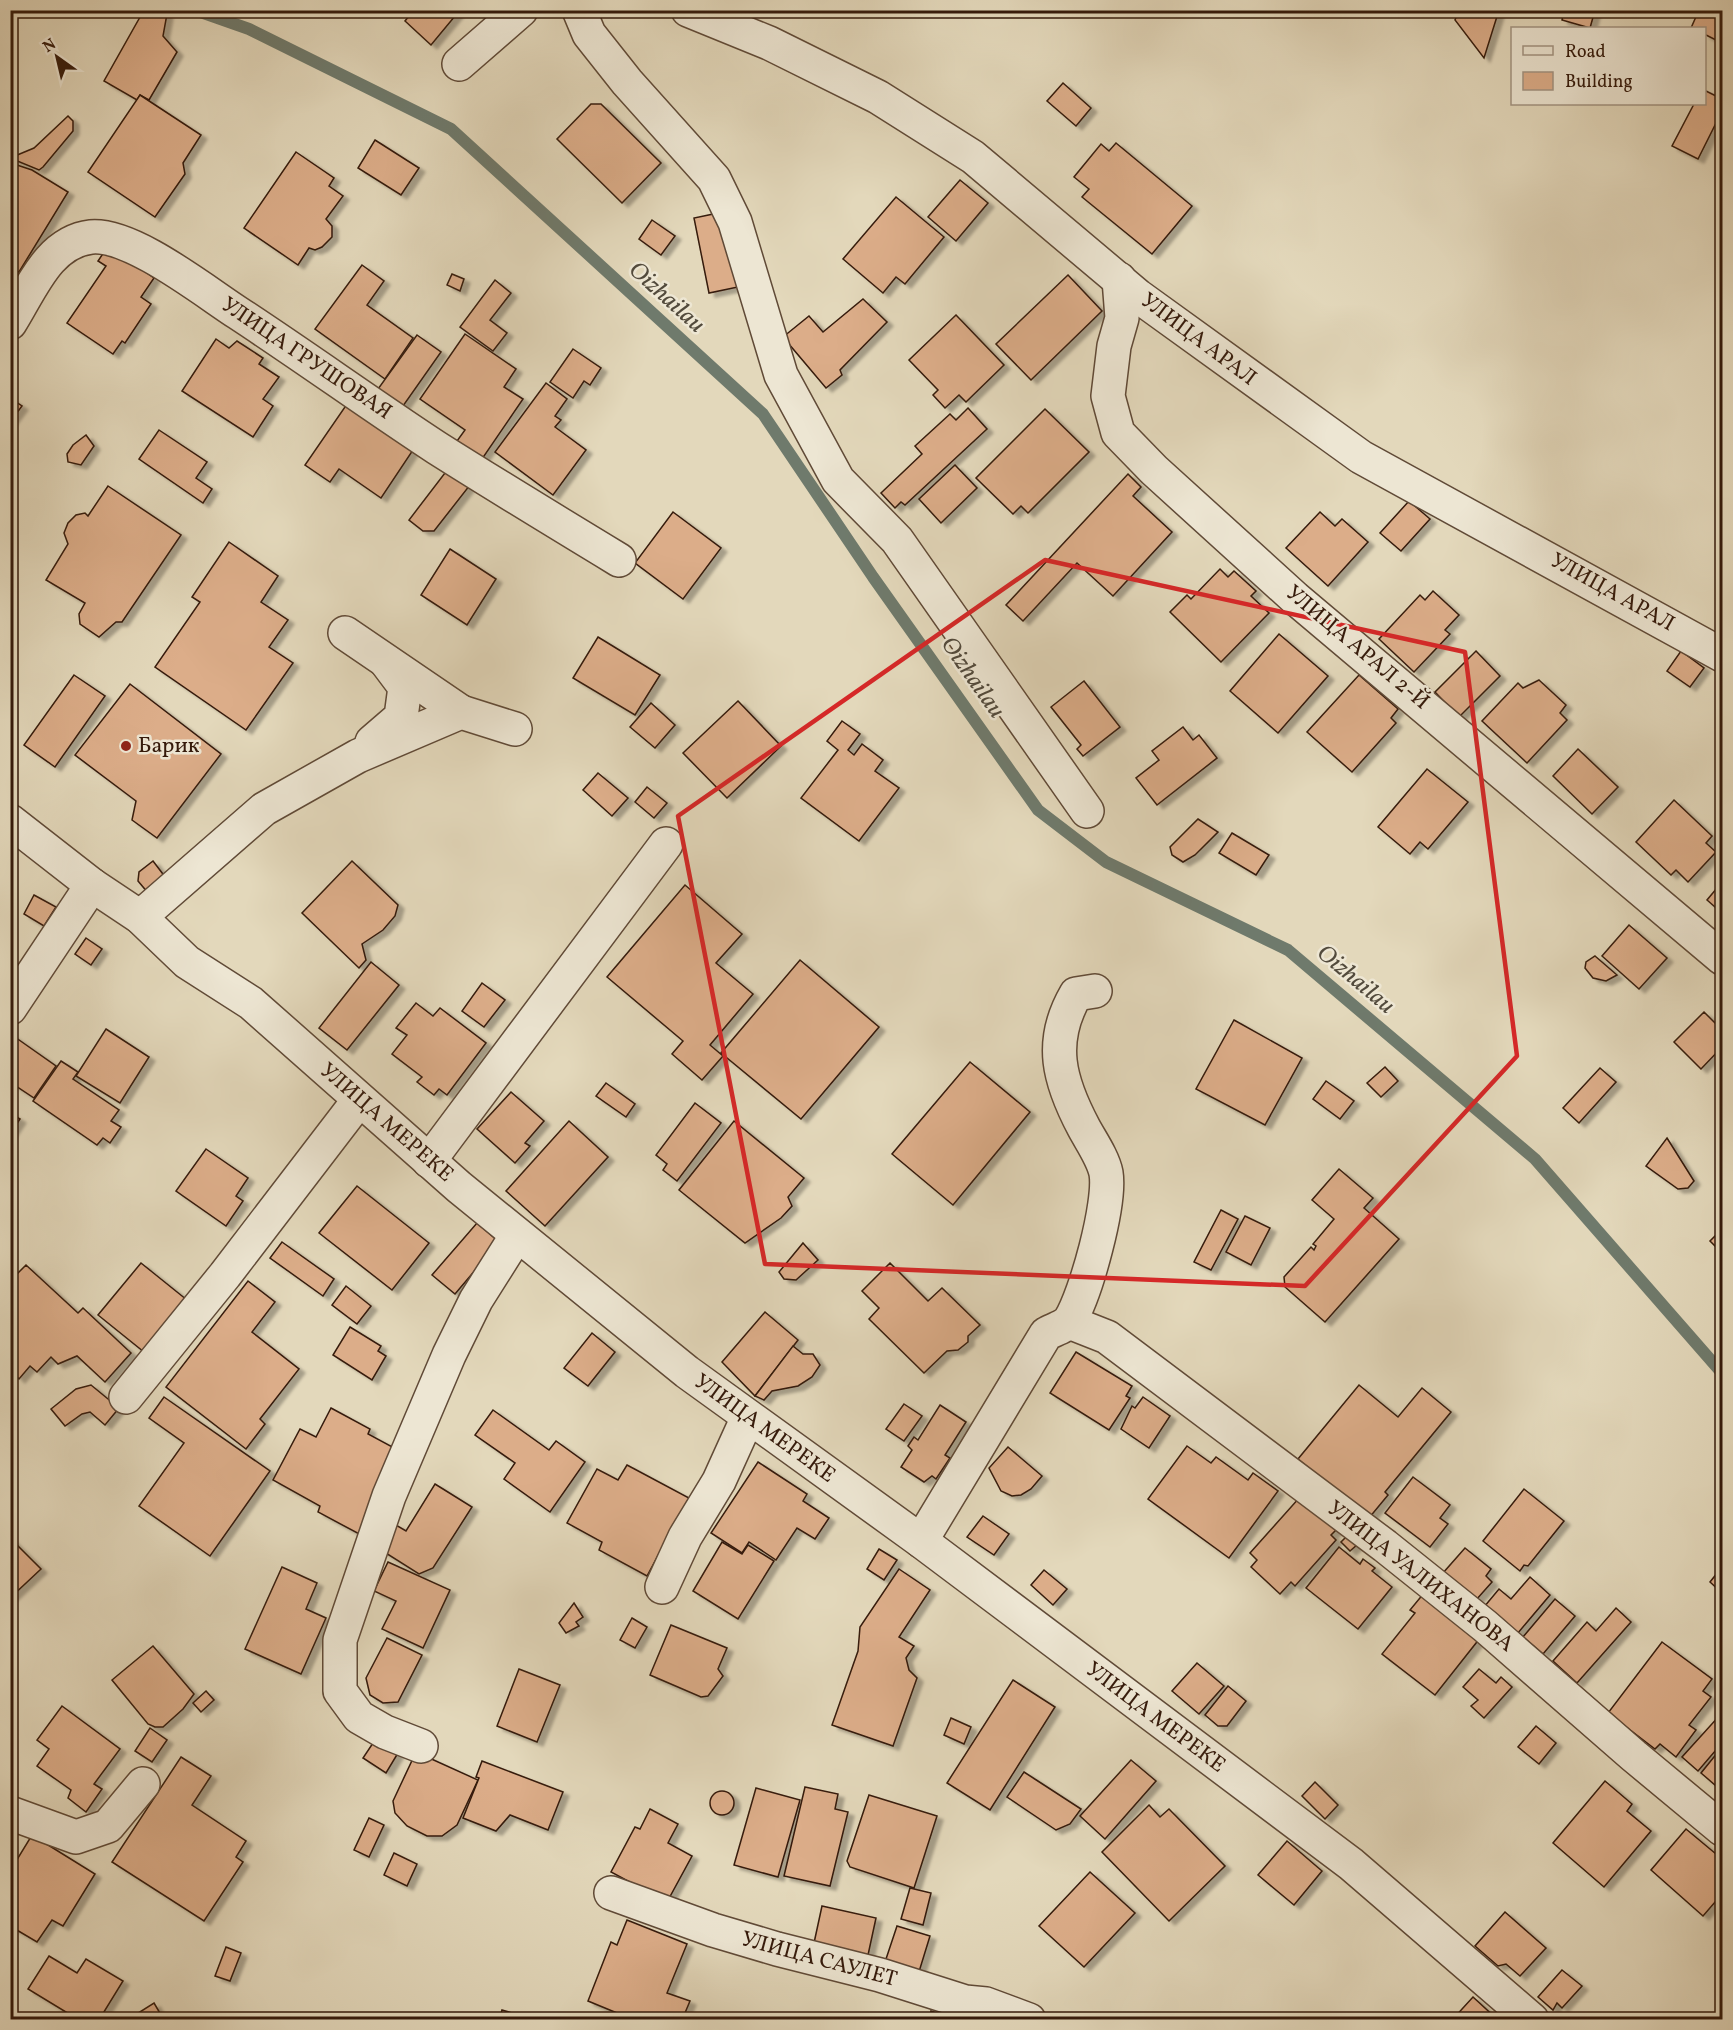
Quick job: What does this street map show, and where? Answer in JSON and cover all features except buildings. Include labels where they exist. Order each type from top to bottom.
[{"type":"street","points":[[459,64],[521,10]]},
{"type":"street","points":[[579,10],[589,34],[627,82],[714,179],[735,222],[781,375],[838,480],[897,540],[1087,811]]},
{"type":"street","name":"УЛИЦА АРАЛ","points":[[688,10],[769,43],[878,97],[974,157],[1138,296],[1276,398],[1361,457],[1722,655]]},
{"type":"street","name":"УЛИЦА ГРУШОВАЯ","points":[[10,322],[49,258],[75,240],[93,237],[121,242],[162,263],[306,356],[436,447],[619,560]]},
{"type":"street","name":"УЛИЦА АРАЛ 2-Й","points":[[1119,279],[1122,318],[1114,346],[1108,396],[1118,434],[1154,470],[1295,598],[1722,958]]},
{"type":"street","points":[[345,633],[461,711],[515,729]]},
{"type":"street","points":[[358,756],[401,717],[405,687],[384,660]]},
{"type":"street","points":[[140,916],[264,809],[358,756],[461,711]]},
{"type":"street","name":"УЛИЦА МЕРЕКЕ","points":[[10,821],[92,885],[140,916],[187,962],[250,1003],[429,1161],[687,1372],[921,1541],[1351,1864],[1532,2019]]},
{"type":"street","points":[[429,1161],[666,844]]},
{"type":"street","points":[[10,1008],[92,885]]},
{"type":"street","points":[[921,1541],[1046,1334],[1069,1322],[1083,1288],[1104,1213],[1106,1173],[1069,1100],[1064,1085],[1059,1042],[1063,1016],[1076,994],[1095,992]]},
{"type":"street","points":[[126,1397],[225,1275],[359,1100]]},
{"type":"street","points":[[421,1746],[385,1732],[359,1717],[340,1691],[340,1641],[389,1496],[449,1355],[476,1300],[517,1235]]},
{"type":"street","name":"УЛИЦА УАЛИХАНОВА","points":[[1069,1322],[1107,1337],[1458,1604],[1722,1829]]},
{"type":"street","points":[[662,1587],[685,1537],[719,1481],[748,1417]]},
{"type":"street","points":[[10,1813],[76,1837],[108,1826],[143,1784]]},
{"type":"street","name":"УЛИЦА САУЛЕТ","points":[[611,1893],[713,1930],[880,1975],[1029,2019]]},
{"type":"highlighted area","points":[[1045,560],[1465,652],[1517,1056],[1305,1286],[765,1264],[678,816]]},
{"type":"waterway","name":"Oizhailau","points":[[195,10],[249,29],[451,129],[763,414],[873,577],[1038,810],[1106,862],[1288,950],[1535,1159],[1722,1373]]},
{"type":"place","name":"Барик","points":[[126,746]]}]
